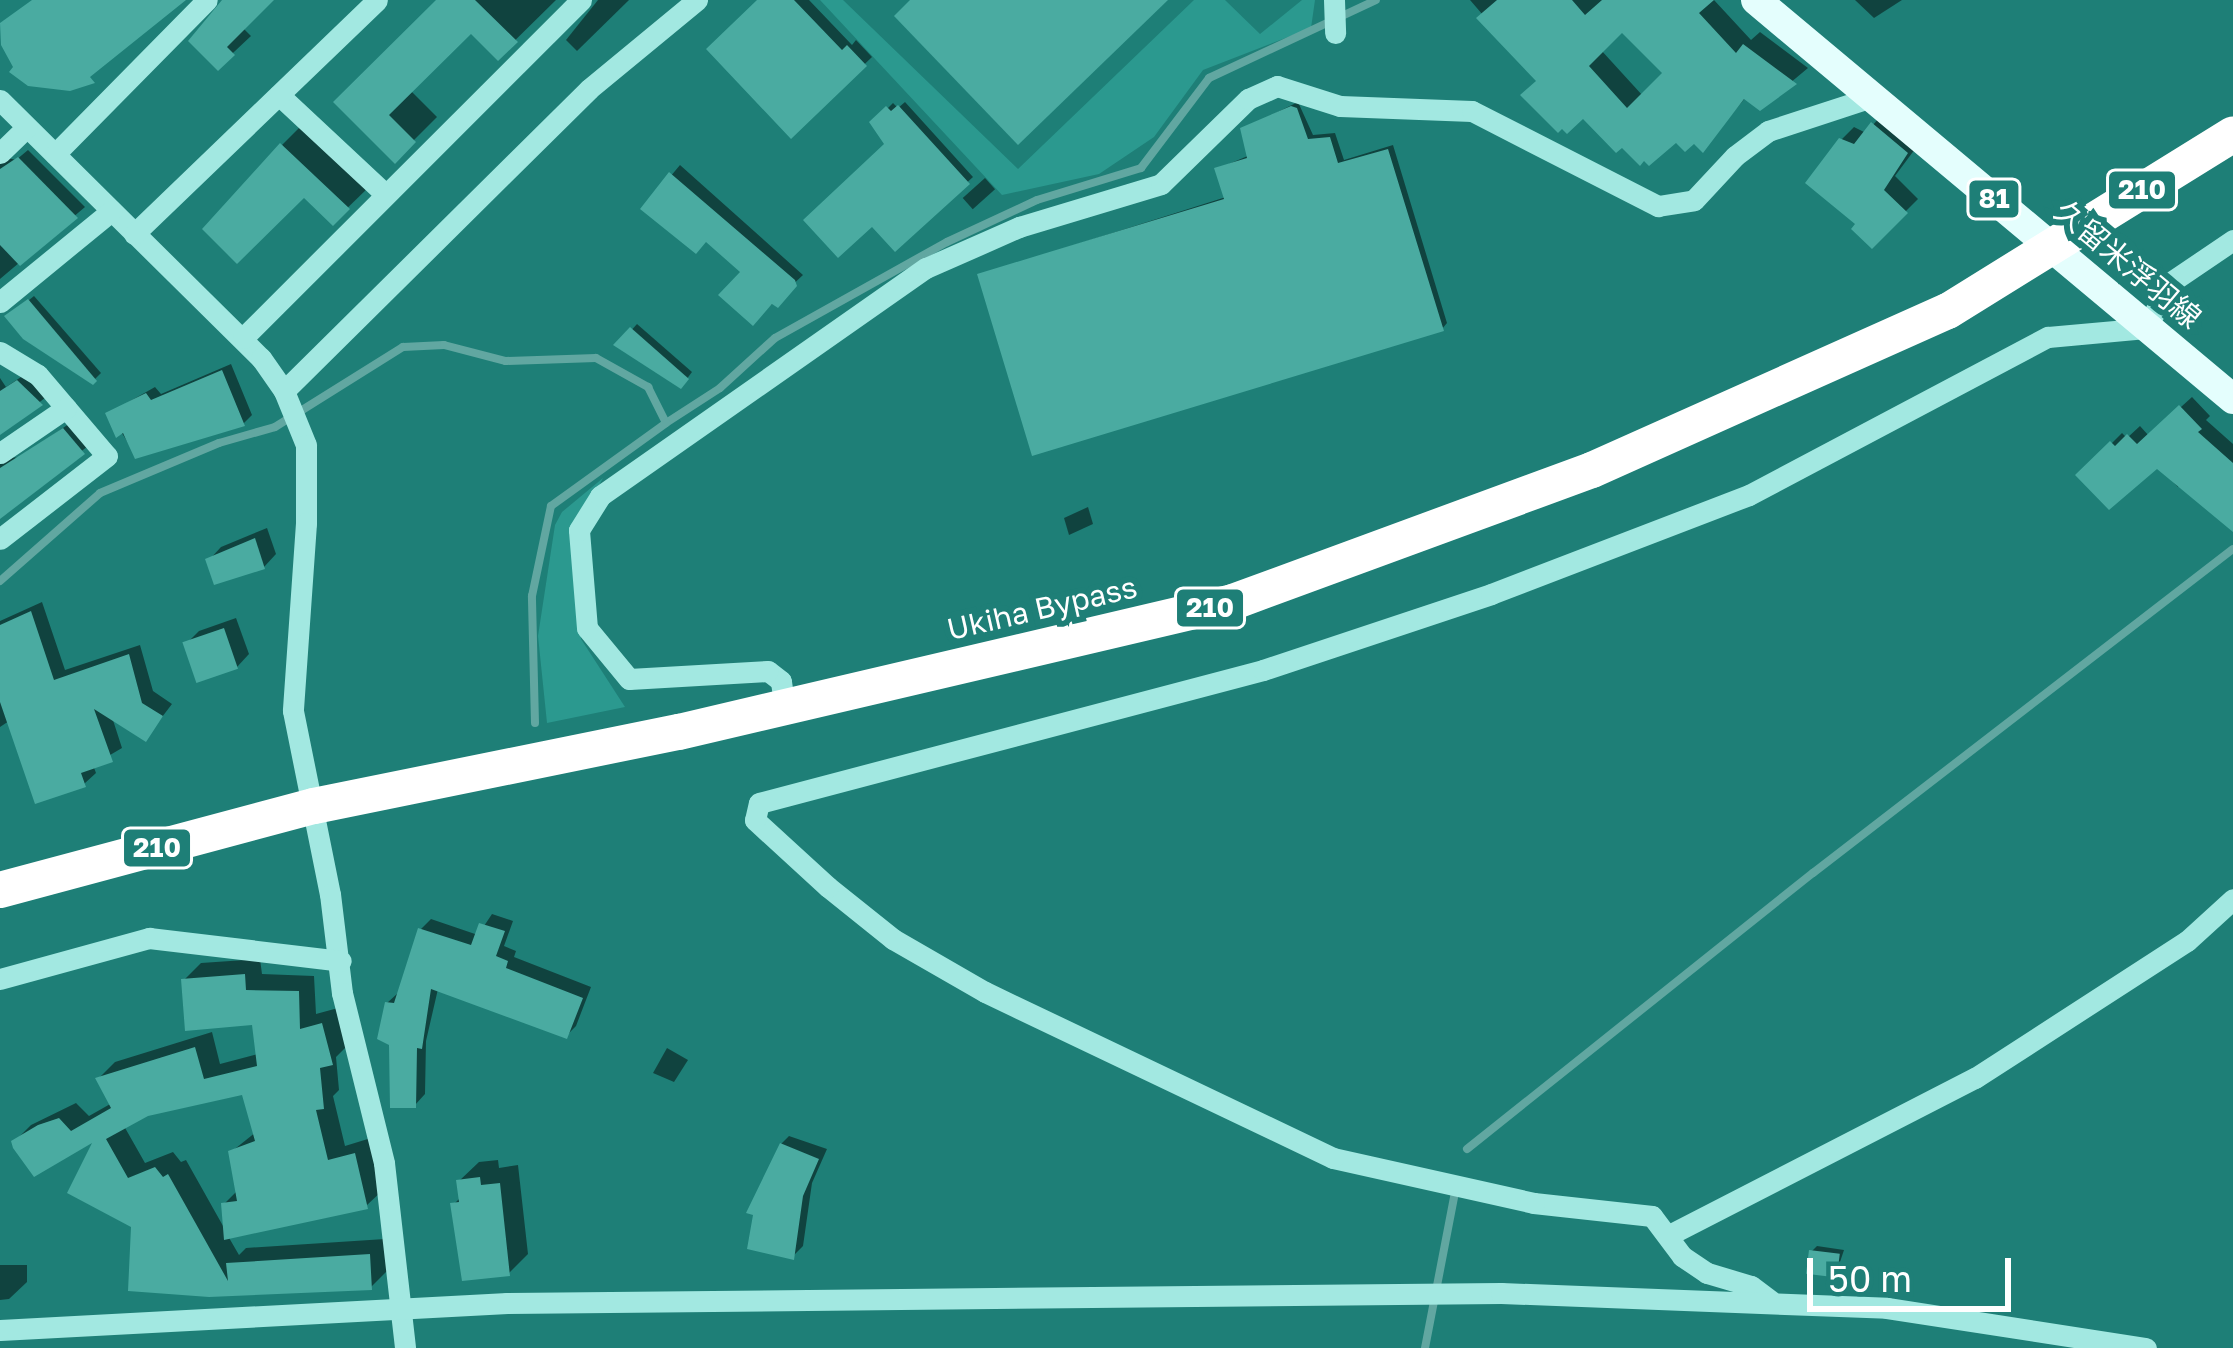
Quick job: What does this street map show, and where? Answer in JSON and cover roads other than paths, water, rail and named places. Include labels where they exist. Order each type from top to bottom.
[{"type":"highway","name":"Ukiha Bypass","points":[[0,890],[314,806],[679,732],[784,703],[1233,602],[1468,520],[1948,311],[2233,134]]},
{"type":"main road","name":"久留米浮羽線","points":[[1756,0],[2233,399]]},
{"type":"street","points":[[55,154],[208,0]]},
{"type":"street","points":[[134,234],[376,0]]},
{"type":"street","points":[[243,338],[581,0]]},
{"type":"street","points":[[660,0],[678,16]]},
{"type":"street","points":[[284,391],[589,89],[698,0]]},
{"type":"street","points":[[1334,3],[1335,33]]},
{"type":"street","points":[[784,703],[782,681],[768,671],[693,671],[629,679],[587,628],[579,530],[600,496],[926,268],[1018,227],[1160,184],[1248,99],[1277,86],[1340,106],[1472,111],[1658,206],[1694,200],[1735,156],[1768,131],[1871,97]]},
{"type":"street","points":[[279,95],[385,194]]},
{"type":"street","points":[[0,100],[243,338],[284,391],[306,445],[308,503],[293,711],[330,894],[349,1027],[384,1163],[404,1330]]},
{"type":"street","points":[[0,153],[27,128]]},
{"type":"street","points":[[0,302],[111,212]]},
{"type":"street","points":[[1771,1301],[1751,1286],[1694,1265],[1652,1216],[1534,1203],[1333,1158],[985,992],[892,939],[755,820],[759,803],[1263,670],[1491,594],[1749,495],[2048,337],[2146,328],[2171,281],[2233,240]]},
{"type":"street","points":[[0,279],[26,280]]},
{"type":"street","points":[[0,352],[38,375],[107,456],[0,539]]},
{"type":"street","points":[[0,453],[66,408]]},
{"type":"street","points":[[1671,1234],[1975,1078],[2188,941],[2233,899]]},
{"type":"street","points":[[0,979],[149,938],[340,961]]},
{"type":"street","points":[[0,1330],[404,1330],[507,1303],[1222,1293],[1587,1294],[1887,1308],[2146,1348]]},
{"type":"waterway","points":[[0,581],[100,493],[219,443],[275,427],[403,347],[444,345],[506,361],[596,358],[648,387],[666,423],[720,388],[775,338],[947,242],[1037,200],[1141,168],[1209,78],[1376,0]]},
{"type":"waterway","points":[[535,723],[532,596],[551,506],[666,423]]},
{"type":"waterway","points":[[1467,1149],[1813,873],[2233,549]]},
{"type":"waterway","points":[[1425,1348],[1455,1192]]}]
